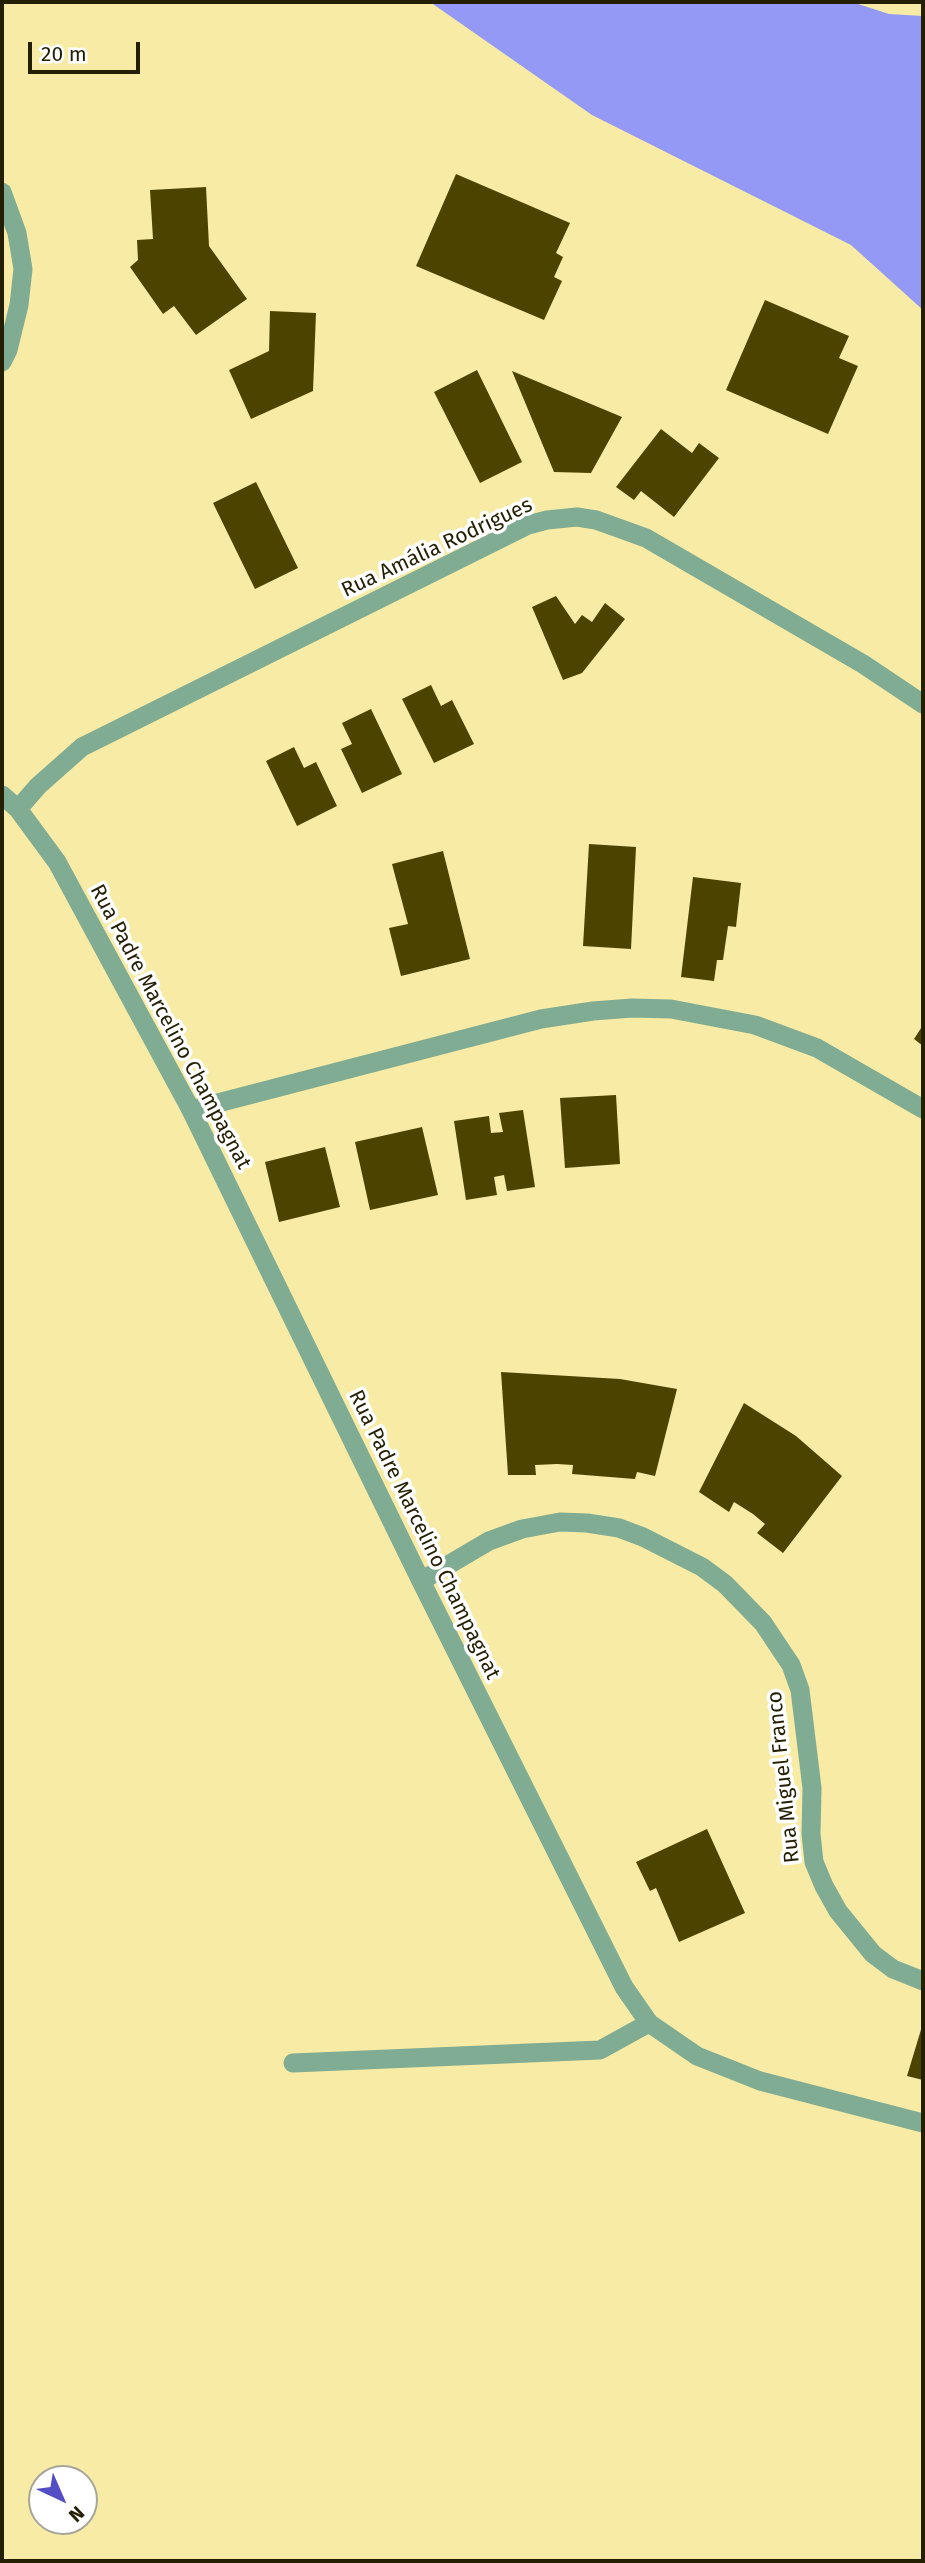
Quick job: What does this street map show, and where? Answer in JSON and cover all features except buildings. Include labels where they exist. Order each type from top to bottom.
[{"type":"street","points":[[2,192],[17,233],[23,269],[19,305],[8,350],[2,362]]},
{"type":"street","name":"Rua Amália Rodrigues","points":[[18,808],[37,786],[82,747],[528,525],[554,519],[577,517],[596,520],[646,538],[863,664],[923,704]]},
{"type":"street","name":"Rua Padre Marcelino Champagnat","points":[[2,795],[18,808],[57,862],[191,1110],[421,1581],[624,1987],[649,2023],[697,2056],[761,2081],[923,2123]]},
{"type":"street","points":[[191,1110],[541,1019],[632,1008],[671,1009],[727,1019],[772,1032],[817,1048],[923,1109]]},
{"type":"street","name":"Rua Miguel Franco","points":[[421,1581],[489,1541],[522,1529],[560,1522],[620,1528],[643,1536],[702,1567],[725,1584],[763,1623],[791,1665],[800,1690],[812,1788],[811,1834],[814,1862],[824,1886],[838,1911],[873,1954],[893,1969],[923,1981]]},
{"type":"street","points":[[293,2063],[600,2050],[649,2023]]},
{"type":"shaded area","points":[[430,2],[852,2],[889,14],[923,16],[923,310],[851,245],[592,115]]}]
